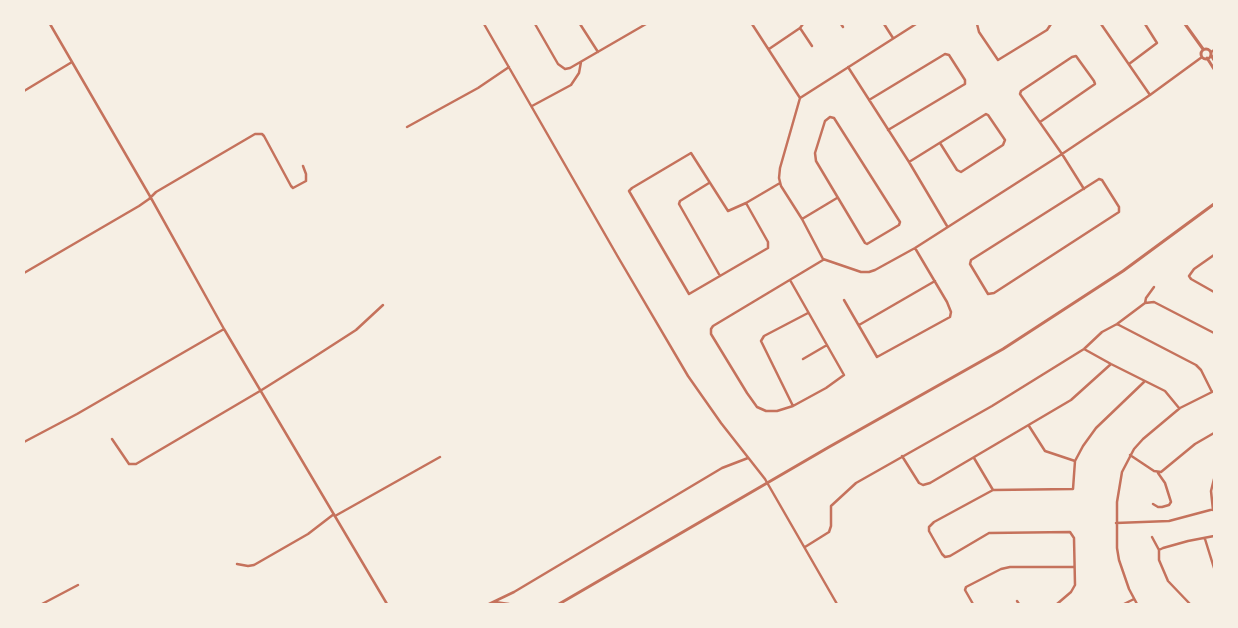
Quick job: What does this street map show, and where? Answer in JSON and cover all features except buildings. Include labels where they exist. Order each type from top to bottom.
[{"type":"street","points":[[50,24],[260,391],[387,604]]},
{"type":"street","points":[[484,24],[688,376],[768,483],[837,604]]},
{"type":"street","points":[[535,24],[558,64],[564,69],[581,62],[646,24]]},
{"type":"street","points":[[580,24],[598,52]]},
{"type":"street","points":[[752,24],[800,98]]},
{"type":"street","points":[[769,49],[800,28],[802,24]]},
{"type":"street","points":[[884,24],[894,38]]},
{"type":"street","points":[[916,24],[800,98],[780,168],[780,183],[823,259],[861,272],[870,272],[915,248],[1062,154],[1150,95],[1202,57],[1211,54]]},
{"type":"street","points":[[977,24],[979,32],[998,60],[1047,30],[1051,24]]},
{"type":"street","points":[[1101,24],[1150,95]]},
{"type":"street","points":[[1129,64],[1156,43],[1145,24]]},
{"type":"street","points":[[1186,24],[1203,49],[1207,49],[1214,60]]},
{"type":"street","points":[[800,28],[812,46]]},
{"type":"street","points":[[1202,57],[1200,54],[1203,49]]},
{"type":"street","points":[[869,100],[946,54],[949,55],[965,80],[965,84],[888,130]]},
{"type":"street","points":[[1211,54],[1214,69]]},
{"type":"street","points":[[1040,122],[1095,84],[1077,56],[1072,57],[1043,76],[1021,92],[1020,95],[1062,154],[1084,189]]},
{"type":"street","points":[[24,91],[72,62]]},
{"type":"street","points":[[532,106],[571,85],[581,70],[581,62]]},
{"type":"street","points":[[406,127],[478,88],[509,67]]},
{"type":"street","points":[[848,67],[910,162],[948,226]]},
{"type":"street","points":[[910,162],[940,143],[987,114],[1004,138],[1004,143],[964,171],[958,171],[940,143]]},
{"type":"street","points":[[830,117],[834,118],[900,224],[869,244],[866,244],[838,198],[815,159],[825,121],[830,117]]},
{"type":"street","points":[[24,273],[255,134],[262,134],[264,136],[293,188],[306,181],[303,166]]},
{"type":"street","points":[[746,203],[768,242],[768,247],[688,294],[629,191],[691,153],[727,210],[732,210],[746,203],[780,183]]},
{"type":"street","points":[[1101,179],[1119,211],[994,293],[988,294],[970,264],[971,260],[1084,189],[1101,179]]},
{"type":"street","points":[[709,183],[680,201],[679,204],[720,276]]},
{"type":"street","points":[[802,219],[838,198]]},
{"type":"street","points":[[559,604],[1003,349],[1123,271],[1214,204]]},
{"type":"street","points":[[844,300],[878,358],[950,317],[951,314],[947,302],[915,248]]},
{"type":"street","points":[[1214,255],[1194,269],[1189,276],[1214,292]]},
{"type":"street","points":[[790,280],[844,374],[834,383],[793,406],[773,412],[763,411],[747,393],[711,334],[710,329],[823,259]]},
{"type":"street","points":[[859,325],[935,281]]},
{"type":"street","points":[[1145,303],[1146,298],[1154,287]]},
{"type":"street","points":[[805,547],[829,532],[832,504],[865,478],[992,406],[1084,349],[1102,332],[1117,324],[1145,303],[1154,302],[1214,333]]},
{"type":"street","points":[[112,439],[128,464],[136,464],[260,391],[356,330],[383,305]]},
{"type":"street","points":[[793,406],[761,341],[764,336],[808,313]]},
{"type":"street","points":[[1117,324],[1196,365],[1213,391],[1180,408],[1143,438],[1124,466],[1120,479],[1116,523],[1119,560],[1137,604]]},
{"type":"street","points":[[24,442],[78,414],[224,329]]},
{"type":"street","points":[[803,359],[827,345]]},
{"type":"street","points":[[1084,349],[1144,382],[1167,392],[1180,408]]},
{"type":"street","points":[[902,456],[918,482],[923,484],[930,482],[1071,400],[1111,364]]},
{"type":"street","points":[[1057,604],[1074,587],[1073,535],[1067,531],[990,532],[950,556],[944,556],[929,531],[930,526],[993,490],[1072,490],[1074,486],[1075,461],[1082,446],[1096,428],[1144,382]]},
{"type":"street","points":[[1029,426],[1045,451],[1075,461]]},
{"type":"street","points":[[1158,472],[1163,471],[1195,444],[1214,433]]},
{"type":"street","points":[[1130,456],[1158,472],[1166,483],[1171,502],[1169,505],[1162,507],[1153,504]]},
{"type":"street","points":[[237,564],[254,565],[308,534],[334,515],[440,457]]},
{"type":"street","points":[[489,604],[714,473],[748,458]]},
{"type":"street","points":[[974,458],[993,490]]},
{"type":"street","points":[[1116,523],[1169,521],[1213,509],[1212,491],[1214,479]]},
{"type":"street","points":[[1160,550],[1188,541],[1214,536]]},
{"type":"street","points":[[1152,537],[1160,550],[1159,560],[1168,580],[1190,604]]},
{"type":"street","points":[[1205,538],[1214,568]]},
{"type":"street","points":[[973,604],[965,590],[966,587],[1001,569],[1010,567],[1073,567]]},
{"type":"street","points":[[42,604],[78,586]]},
{"type":"street","points":[[1124,604],[1134,599]]},
{"type":"street","points":[[495,602],[509,604]]}]
